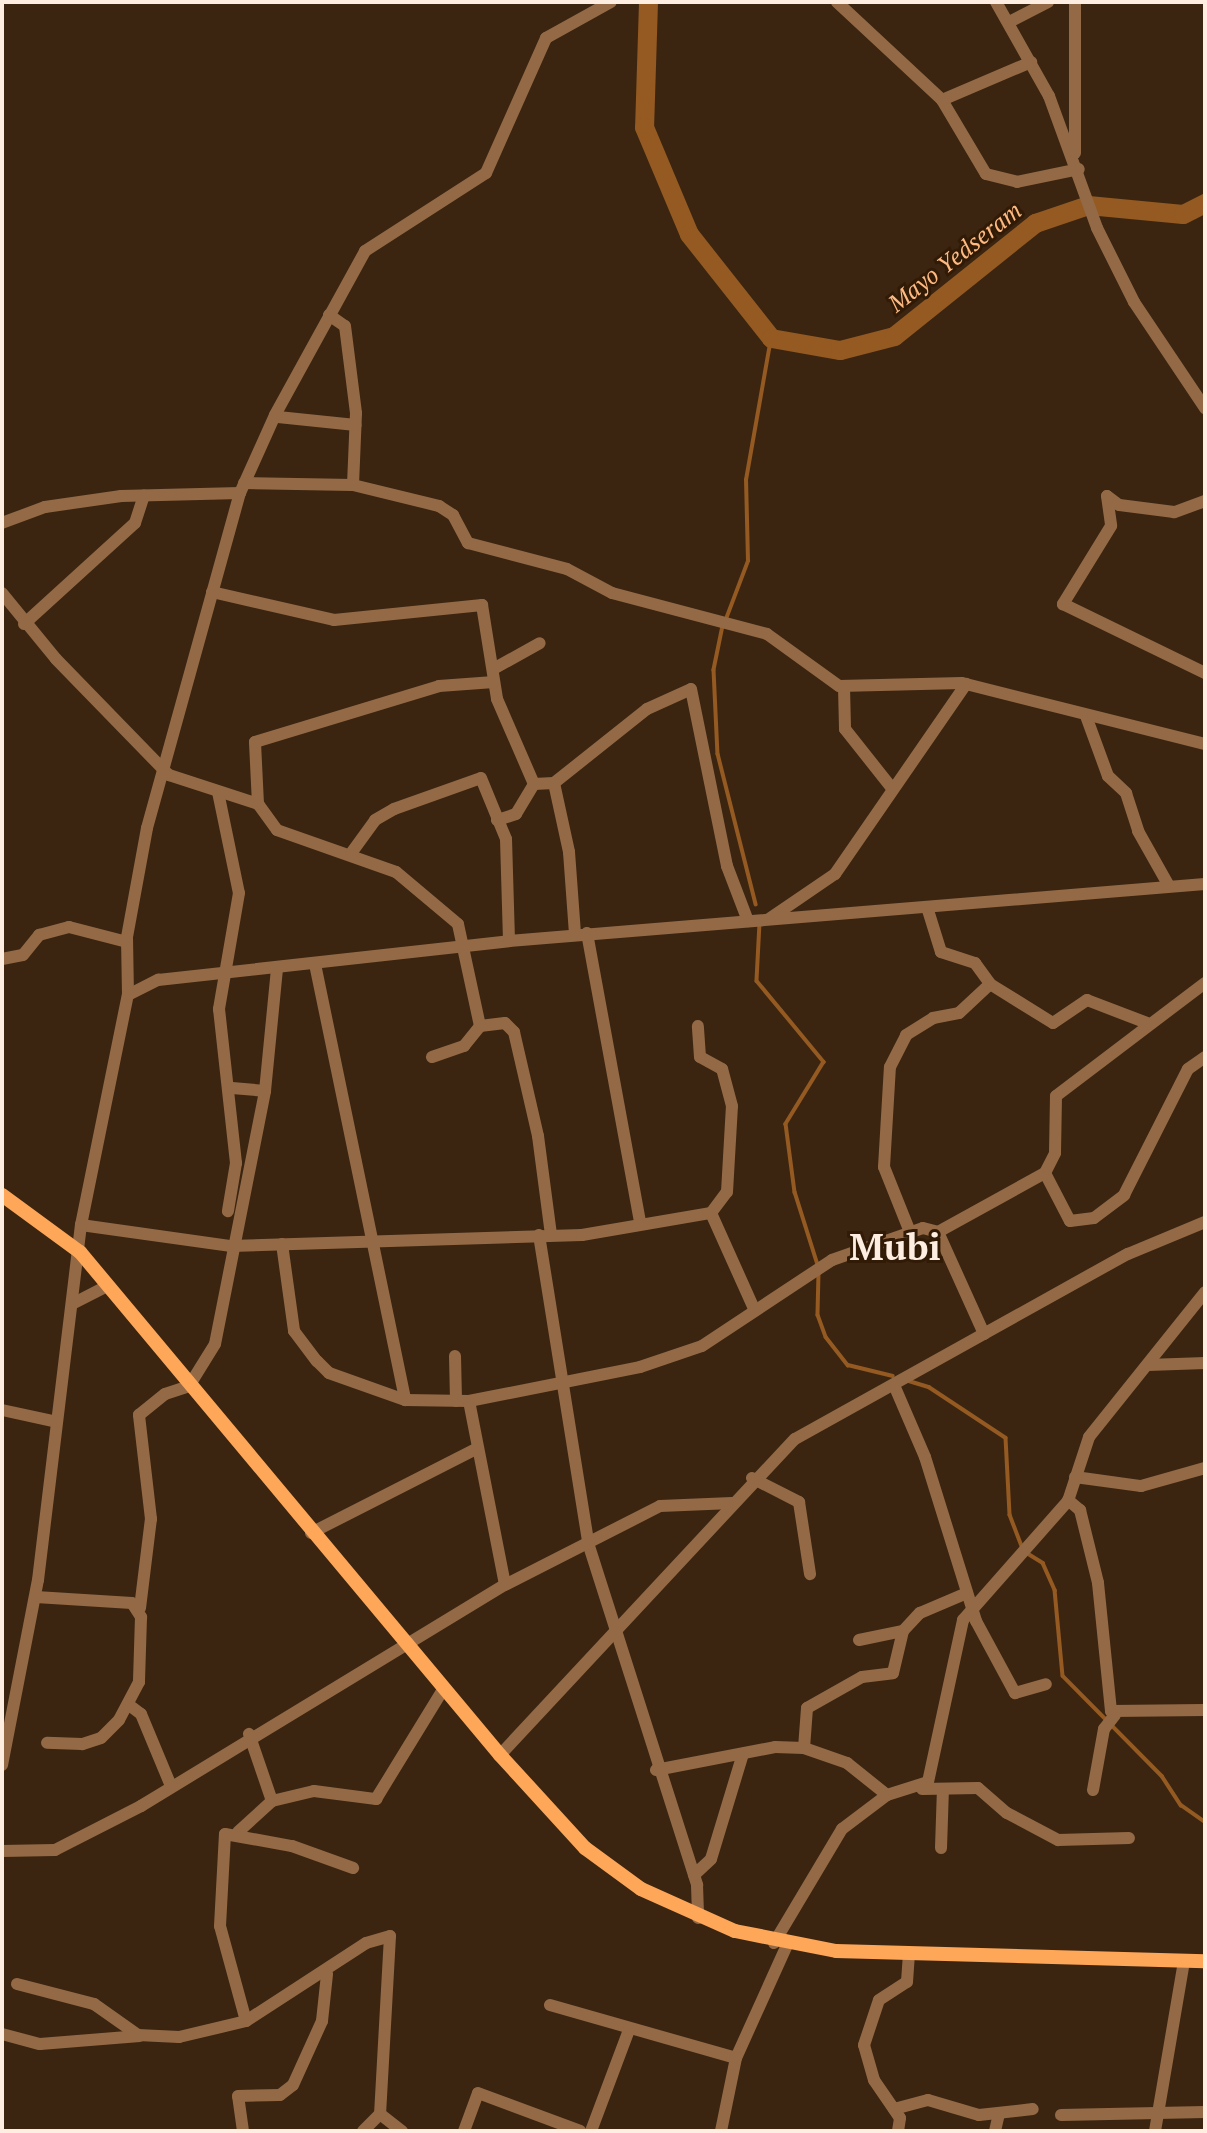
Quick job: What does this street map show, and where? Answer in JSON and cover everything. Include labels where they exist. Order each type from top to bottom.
[{"type":"main road","points":[[2,1195],[80,1252],[311,1533],[500,1755],[585,1848],[641,1889],[698,1917],[781,1944],[909,1955],[1205,1961]]},
{"type":"street","points":[[2,1765],[36,1597],[74,1303],[81,1225],[128,995],[127,942],[164,768],[242,488],[329,315],[365,251],[465,191],[494,166],[528,69],[546,38],[611,2]]},
{"type":"street","points":[[837,2],[942,100],[967,148],[996,181],[1040,180],[1077,162]]},
{"type":"street","points":[[996,2],[1031,62],[1077,162],[1097,228],[1134,302],[1205,408]]},
{"type":"street","points":[[1009,22],[1048,2]]},
{"type":"street","points":[[1075,2],[1077,162]]},
{"type":"street","points":[[942,100],[1031,62]]},
{"type":"street","points":[[329,315],[345,326],[356,425],[353,485]]},
{"type":"street","points":[[278,417],[356,425]]},
{"type":"street","points":[[2,523],[45,507],[144,495],[242,488],[353,485],[449,511],[468,543],[485,550],[543,561],[612,593],[767,634],[844,687],[966,684],[1205,744]]},
{"type":"street","points":[[24,624],[135,523],[144,495]]},
{"type":"street","points":[[1205,501],[1174,512],[1119,505],[1107,496],[1111,526],[1063,604],[1205,673]]},
{"type":"street","points":[[212,592],[334,620],[479,604],[494,675],[534,784]]},
{"type":"street","points":[[2,593],[24,624],[177,781],[258,804]]},
{"type":"street","points":[[480,1026],[467,946],[458,924],[396,872],[352,852],[302,842],[276,830],[258,804],[258,737],[439,686],[494,675],[540,643]]},
{"type":"street","points":[[769,919],[835,874],[891,787],[966,684]]},
{"type":"street","points":[[844,687],[845,729],[891,787]]},
{"type":"street","points":[[534,784],[554,783],[648,709],[691,689],[727,866],[748,921]]},
{"type":"street","points":[[1086,716],[1108,776],[1126,793],[1138,831],[1169,886]]},
{"type":"street","points":[[352,852],[376,820],[394,809],[481,778],[506,839],[509,941]]},
{"type":"street","points":[[554,783],[569,852],[581,934],[640,1223]]},
{"type":"street","points":[[497,820],[516,814],[534,784]]},
{"type":"street","points":[[218,792],[239,893],[219,1009],[232,1088],[236,1163],[228,1211]]},
{"type":"street","points":[[128,995],[158,980],[509,941],[1205,884]]},
{"type":"street","points":[[927,906],[935,944],[975,963],[990,984],[1059,1024],[1077,1002],[1087,1000],[1147,1024]]},
{"type":"street","points":[[2,959],[23,955],[39,936],[69,927],[127,942]]},
{"type":"street","points":[[315,964],[375,1242],[405,1400]]},
{"type":"street","points":[[47,1743],[101,1738],[129,1705],[142,1655],[140,1608],[151,1519],[139,1415],[165,1394],[189,1386],[215,1344],[230,1246],[265,1091],[276,968]]},
{"type":"street","points":[[282,1244],[294,1331],[317,1361],[328,1373],[405,1400],[463,1401],[640,1367],[702,1346],[831,1260],[910,1232],[938,1232],[1045,1173],[1055,1153],[1056,1096],[1130,1045],[1147,1024],[1205,983]]},
{"type":"street","points":[[910,1232],[884,1167],[890,1067],[906,1035],[933,1018],[959,1013],[990,984]]},
{"type":"street","points":[[432,1057],[464,1046],[480,1026],[505,1024],[514,1032],[538,1136],[545,1235],[562,1382],[589,1546],[656,1770],[694,1875],[698,1917]]},
{"type":"street","points":[[81,1225],[230,1246],[545,1235],[711,1213],[727,1192],[732,1106],[722,1069],[701,1057],[698,1026]]},
{"type":"street","points":[[1045,1173],[1070,1221],[1094,1218],[1124,1195],[1188,1069],[1205,1057]]},
{"type":"street","points":[[232,1088],[265,1091]]},
{"type":"street","points":[[711,1213],[755,1311]]},
{"type":"street","points":[[500,1755],[614,1635],[752,1478],[809,1429],[894,1385],[1128,1254],[1205,1222]]},
{"type":"street","points":[[938,1232],[984,1334]]},
{"type":"street","points":[[74,1303],[107,1286]]},
{"type":"street","points":[[922,1789],[969,1600],[1068,1500],[1089,1437],[1205,1292]]},
{"type":"street","points":[[455,1356],[463,1401],[478,1448],[505,1585]]},
{"type":"street","points":[[1148,1365],[1205,1363]]},
{"type":"street","points":[[894,1385],[925,1457],[969,1600],[1015,1693],[1046,1684]]},
{"type":"street","points":[[2,1410],[57,1422]]},
{"type":"street","points":[[311,1533],[478,1448]]},
{"type":"street","points":[[1075,1477],[1141,1486],[1205,1468]]},
{"type":"street","points":[[752,1478],[799,1502],[810,1574]]},
{"type":"street","points":[[1068,1500],[1080,1510],[1098,1583],[1108,1706],[1114,1716]]},
{"type":"street","points":[[2,1851],[55,1850],[171,1786],[249,1734],[408,1646],[505,1585],[589,1546],[671,1503],[732,1503]]},
{"type":"street","points":[[36,1597],[140,1608]]},
{"type":"street","points":[[804,1748],[807,1708],[862,1677],[893,1673],[903,1630],[920,1613],[969,1600]]},
{"type":"street","points":[[859,1640],[903,1630]]},
{"type":"street","points":[[246,2021],[227,1960],[218,1899],[223,1838],[239,1832],[272,1801],[314,1791],[376,1799],[444,1688]]},
{"type":"street","points":[[129,1705],[141,1714],[171,1786]]},
{"type":"street","points":[[1093,1790],[1104,1729],[1114,1716],[1205,1710]]},
{"type":"street","points":[[249,1734],[272,1801]]},
{"type":"street","points":[[656,1770],[743,1754],[804,1748],[847,1763],[887,1795]]},
{"type":"street","points":[[694,1875],[711,1859],[743,1754]]},
{"type":"street","points":[[721,2131],[736,2058],[781,1944],[835,1838],[887,1795],[922,1789],[978,1788],[1007,1813],[1058,1840],[1129,1838]]},
{"type":"street","points":[[941,1848],[943,1789]]},
{"type":"street","points":[[239,1832],[353,1868]]},
{"type":"street","points":[[17,1984],[94,2004],[138,2035],[179,2037],[246,2021],[327,1974],[366,1943],[390,1936],[380,2114],[363,2131]]},
{"type":"street","points":[[898,2131],[894,2109],[866,2061],[866,2025],[879,2000],[907,1982],[909,1955]]},
{"type":"street","points":[[1155,2131],[1184,1961]]},
{"type":"street","points":[[243,2131],[238,2096],[280,2095],[293,2085],[322,2021],[327,1974]]},
{"type":"street","points":[[550,2005],[629,2030],[736,2058]]},
{"type":"street","points":[[590,2131],[629,2030]]},
{"type":"street","points":[[2,2034],[40,2045],[154,2034]]},
{"type":"street","points":[[464,2131],[478,2093],[580,2131]]},
{"type":"street","points":[[894,2109],[928,2100],[979,2115],[1033,2109]]},
{"type":"street","points":[[1062,2115],[1159,2118],[1205,2112]]},
{"type":"street","points":[[995,2131],[999,2113]]},
{"type":"street","points":[[380,2114],[402,2131]]},
{"type":"waterway","name":"Mayo Yedseram","points":[[648,2],[644,127],[689,234],[771,338],[840,350],[894,336],[1035,223],[1088,205],[1183,214],[1205,203]]},
{"type":"waterway","points":[[726,619],[748,561],[746,480],[771,338]]},
{"type":"waterway","points":[[723,626],[714,670],[718,754],[756,904]]},
{"type":"waterway","points":[[760,923],[757,981],[824,1062],[786,1124],[795,1192],[818,1265]]},
{"type":"waterway","points":[[819,1273],[818,1315],[826,1337],[848,1365],[893,1376]]},
{"type":"waterway","points":[[909,1381],[929,1387],[1006,1438],[1010,1515],[1022,1547]]},
{"type":"waterway","points":[[1027,1553],[1043,1563],[1055,1590],[1063,1676],[1162,1776],[1181,1805],[1205,1822]]},
{"type":"district","name":"Mubi","points":[[895,1247]]}]
